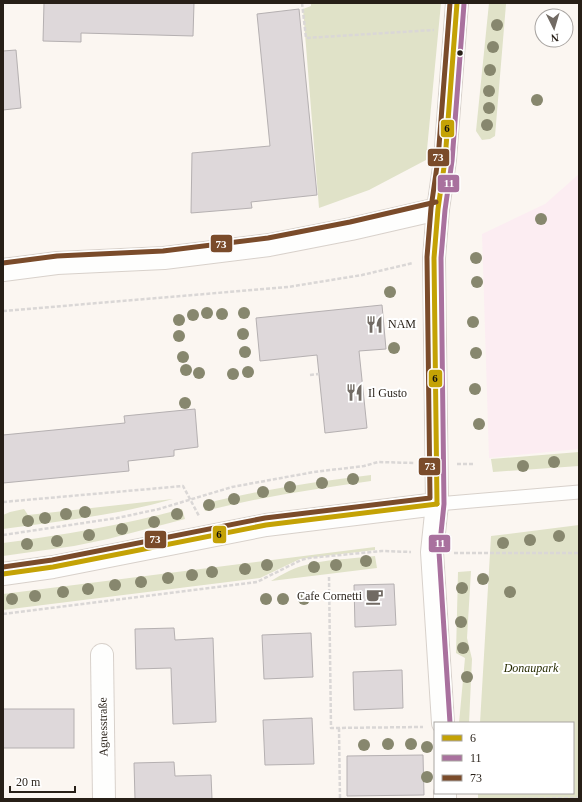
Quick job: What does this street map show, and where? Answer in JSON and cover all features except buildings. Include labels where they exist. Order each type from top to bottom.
[{"type":"street","points":[[436,722],[432,552],[437,504],[434,258],[438,209],[445,160],[456,3]]},
{"type":"street","points":[[3,270],[57,263],[164,258],[269,245],[352,229],[438,209]]},
{"type":"street","points":[[3,574],[53,567],[266,525],[437,504]]},
{"type":"street","name":"Agnesstraße","points":[[102,655],[104,799]]},
{"type":"lane","points":[[437,504],[579,492]]},
{"type":"path","points":[[302,3],[306,38],[454,29]]},
{"type":"path","points":[[3,311],[288,286],[362,275],[434,258]]},
{"type":"path","points":[[310,375],[319,374]]},
{"type":"path","points":[[3,535],[117,518],[159,509],[232,487],[314,472],[364,466],[378,462],[437,463]]},
{"type":"path","points":[[3,502],[183,486],[210,536]]},
{"type":"path","points":[[3,614],[256,582],[301,560],[309,558],[382,552],[477,554],[579,553]]},
{"type":"path","points":[[329,577],[331,728],[434,725]]},
{"type":"path","points":[[339,728],[340,799]]},
{"type":"path","points":[[516,799],[579,798]]},
{"type":"shaded area","points":[[579,174],[579,449],[489,458],[482,234],[545,204]]},
{"type":"green space","points":[[311,3],[441,3],[426,160],[369,190],[319,208],[303,9],[311,6]]},
{"type":"green space","points":[[489,3],[506,4],[495,136],[490,139],[482,140],[476,131]]},
{"type":"green space","points":[[579,452],[579,466],[493,472],[491,459]]},
{"type":"green space","points":[[371,475],[371,481],[267,497],[205,511],[203,504],[286,487]]},
{"type":"green space","points":[[173,499],[152,505],[110,513],[3,529],[3,515],[24,509],[28,515]]},
{"type":"green space","points":[[182,509],[185,519],[108,539],[74,546],[3,556],[3,543],[93,529]]},
{"type":"green space","name":"Donaupark","points":[[579,525],[579,799],[478,799],[478,794],[574,794],[574,722],[480,722],[491,536]]},
{"type":"green space","points":[[375,547],[375,550],[300,559],[260,578],[3,610],[3,594]]},
{"type":"green space","points":[[375,556],[377,568],[271,581],[298,567],[329,561]]},
{"type":"green space","points":[[471,571],[467,638],[472,659],[469,722],[459,722],[465,658],[456,653],[458,572]]},
{"type":"transit line","name":"73","points":[[3,567],[52,560],[265,518],[430,498],[427,257],[431,208],[438,159],[450,3]]},
{"type":"transit line","name":"6","points":[[437,504],[434,258],[438,209],[445,160],[457,3]]},
{"type":"transit line","name":"11","points":[[450,722],[439,552],[444,504],[441,258],[445,210],[452,161],[464,4]]},
{"type":"transit line","name":"73","points":[[3,263],[57,256],[163,251],[268,238],[350,222],[436,202]]},
{"type":"transit line","name":"6","points":[[3,574],[53,567],[266,525],[437,504]]},
{"type":"place","name":"NAM","points":[[375,324]]},
{"type":"place","name":"Il Gusto","points":[[355,393]]},
{"type":"place","name":"Cafe Cornetti","points":[[375,596]]}]
